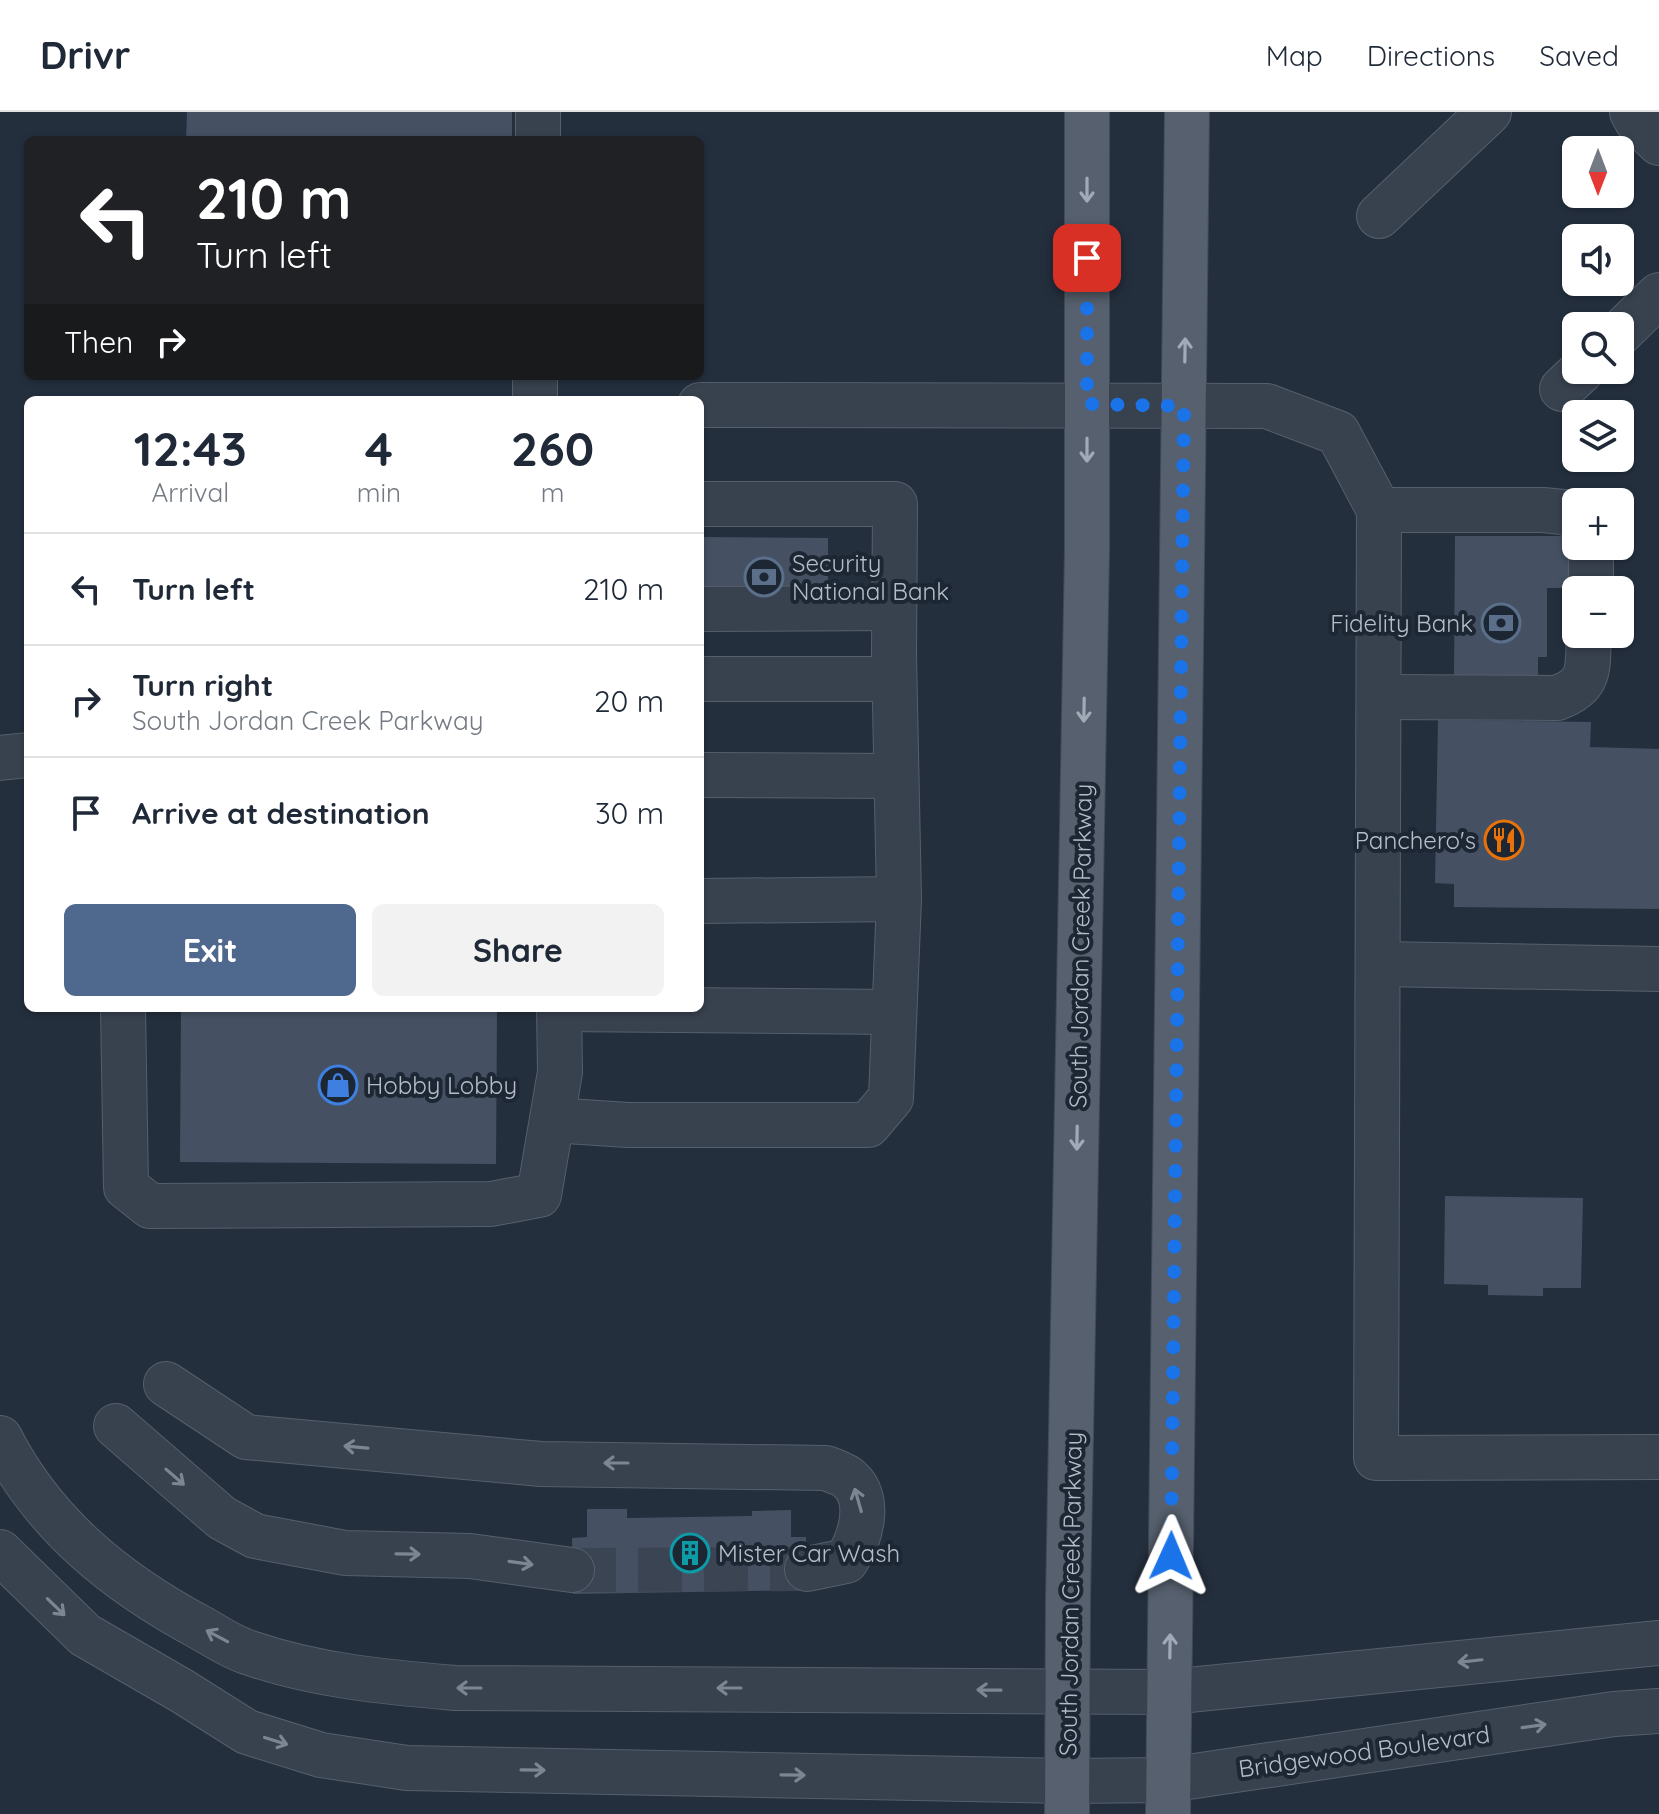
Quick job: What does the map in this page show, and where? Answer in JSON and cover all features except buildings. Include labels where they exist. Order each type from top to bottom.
[{"type":"main road","name":"South Jordan Creek Parkway","points":[[1067,1797],[1087,566],[1087,112]]},
{"type":"main road","points":[[1168,1797],[1187,112]]},
{"type":"street","points":[[538,112],[538,136]]},
{"type":"street","points":[[1379,216],[1489,112]]},
{"type":"street","points":[[1632,112],[1659,143]]},
{"type":"street","points":[[1634,319],[1659,295]]},
{"type":"street","points":[[704,405],[1267,406],[1338,433],[1379,510],[1376,1458],[1659,1457]]},
{"type":"street","points":[[552,1120],[628,1125],[868,1125],[891,1098],[899,899],[894,679],[895,504],[704,504]]},
{"type":"street","points":[[1379,510],[1562,512]]},
{"type":"street","points":[[704,609],[894,608]]},
{"type":"street","points":[[1379,697],[1557,698],[1580,687],[1587,677],[1588,648]]},
{"type":"street","points":[[704,679],[894,679]]},
{"type":"street","points":[[0,758],[24,755]]},
{"type":"street","points":[[704,775],[896,776]]},
{"type":"street","points":[[704,901],[899,899]]},
{"type":"street","points":[[1379,964],[1659,969]]},
{"type":"street","points":[[704,1010],[894,1012]]},
{"type":"street","points":[[123,1012],[126,1187],[150,1206],[491,1204],[539,1195],[560,1072],[559,1012]]},
{"type":"street","points":[[166,1384],[246,1437],[541,1464],[826,1468],[851,1479],[860,1499],[863,1520],[858,1544],[846,1561],[807,1569]]},
{"type":"street","points":[[116,1426],[222,1518],[255,1536],[345,1553],[470,1556],[572,1570]]},
{"type":"street","points":[[5,1465],[95,1560],[167,1610],[247,1652],[315,1672],[384,1682],[455,1688],[901,1688],[1169,1692],[1659,1643]]},
{"type":"street","points":[[0,1551],[44,1507]]},
{"type":"street","name":"Bridgewood Boulevard","points":[[0,1551],[85,1635],[247,1732],[321,1755],[407,1768],[1067,1797],[1168,1797],[1614,1714],[1659,1711]]},
{"type":"street","points":[[1614,1714],[1659,1744]]},
{"type":"tunnel","points":[[572,1570],[807,1569]]},
{"type":"place","name":"Security National Bank","points":[[764,577]]},
{"type":"place","name":"Fidelity Bank","points":[[1501,623]]},
{"type":"place","name":"Panchero's","points":[[1504,840]]},
{"type":"place","name":"Hobby Lobby","points":[[338,1085]]},
{"type":"place","name":"Mister Car Wash","points":[[690,1553]]},
{"type":"route","points":[[1087,258],[1087,404],[1184,406],[1171,1556]]}]
